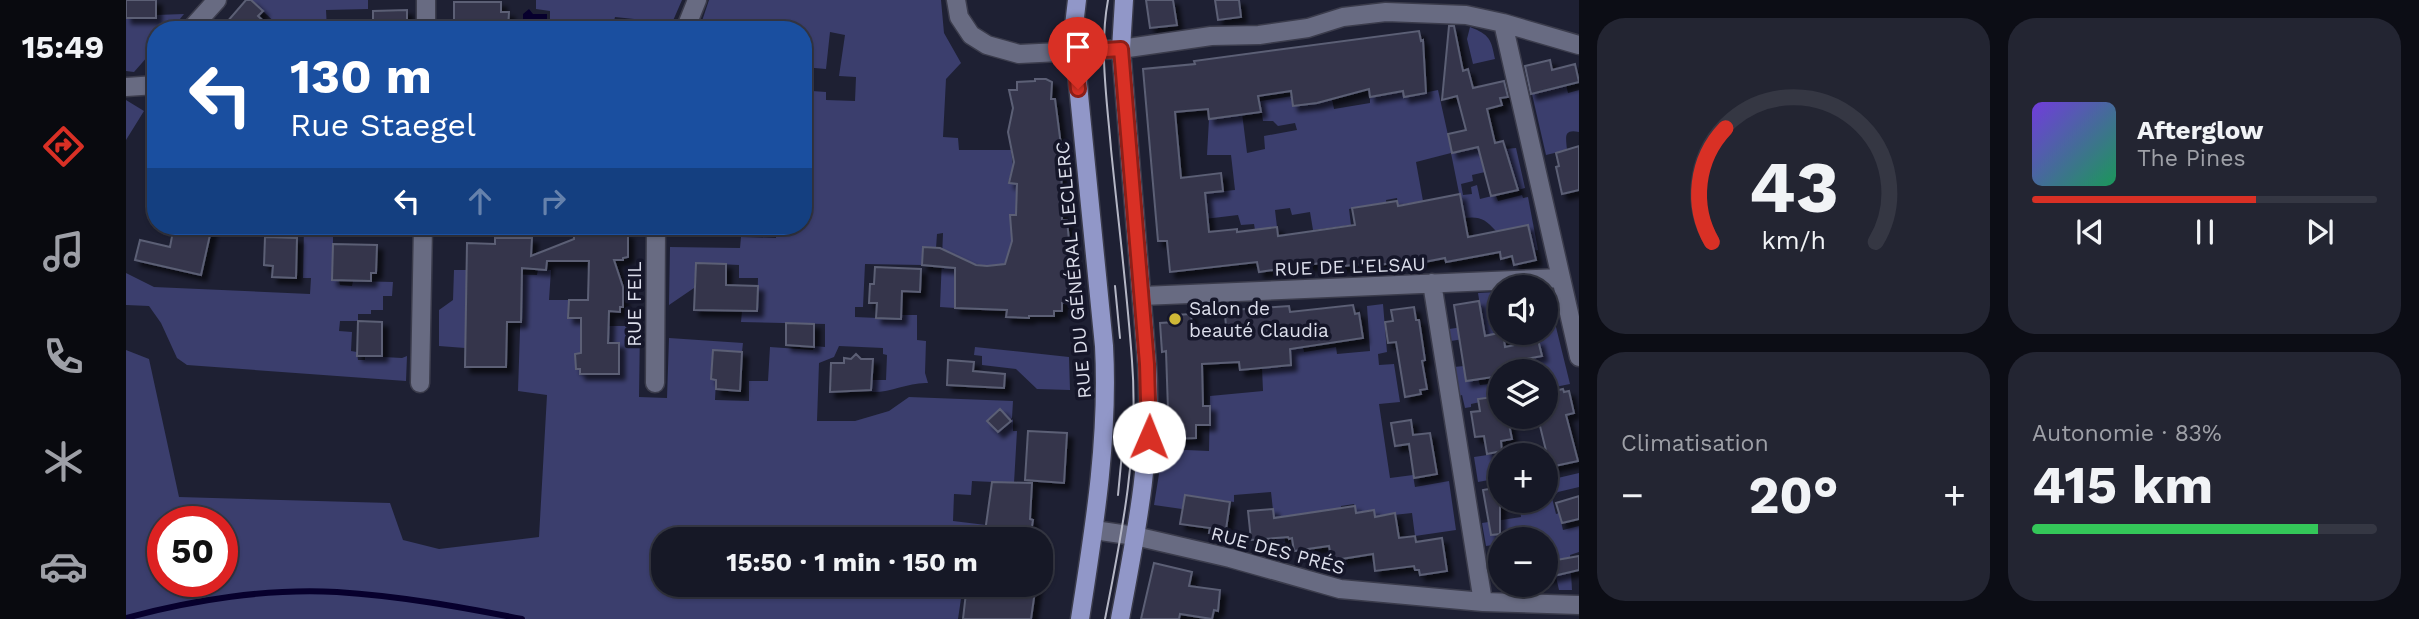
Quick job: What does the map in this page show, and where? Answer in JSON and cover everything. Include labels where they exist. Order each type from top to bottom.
[{"type":"main road","name":"RUE DU GÉNÉRAL LECLERC","points":[[1077,0],[1073,24],[1074,52],[1106,386],[1094,530],[1080,619]]},
{"type":"main road","points":[[1119,619],[1135,536],[1149,437],[1149,387],[1121,49],[1124,0]]},
{"type":"street","points":[[198,21],[217,0]]},
{"type":"street","points":[[426,0],[426,21]]},
{"type":"street","points":[[689,21],[697,0]]},
{"type":"street","points":[[956,0],[963,24],[971,35],[987,45],[1019,54],[1121,49],[1211,36],[1259,36],[1308,28],[1343,17],[1386,12],[1442,13],[1503,23],[1579,45]]},
{"type":"street","points":[[1503,23],[1579,357]]},
{"type":"street","points":[[126,87],[147,86]]},
{"type":"street","points":[[420,383],[423,235]]},
{"type":"street","name":"RUE FEIL","points":[[655,383],[656,235]]},
{"type":"street","name":"RUE DE L'ELSAU","points":[[1142,296],[1560,278]]},
{"type":"street","points":[[1432,283],[1483,602]]},
{"type":"street","name":"RUE DES PRÉS","points":[[1094,530],[1135,536],[1230,558],[1340,589],[1483,602],[1579,605]]},
{"type":"shaded area","points":[[251,0],[368,0],[368,9],[326,10],[327,21],[273,21]]},
{"type":"shaded area","points":[[536,0],[682,0],[673,21],[615,17],[614,21],[550,21],[550,11],[536,9]]},
{"type":"shaded area","points":[[709,0],[941,0],[944,33],[961,63],[946,79],[943,137],[958,138],[959,150],[1011,150],[1013,166],[1008,183],[1017,184],[1018,215],[1010,216],[1014,232],[1010,262],[981,270],[981,265],[970,263],[955,269],[955,308],[940,307],[943,233],[937,234],[936,248],[923,247],[922,265],[865,264],[863,307],[855,307],[855,317],[901,319],[901,315],[917,315],[917,340],[926,341],[925,373],[928,383],[871,392],[872,380],[886,380],[887,355],[883,354],[883,348],[839,346],[834,357],[819,363],[817,421],[855,421],[889,411],[909,397],[1013,401],[1010,420],[1000,410],[988,421],[998,432],[1013,419],[1013,431],[1017,431],[1014,483],[972,481],[971,495],[954,494],[953,521],[986,527],[651,527],[651,597],[961,597],[958,619],[126,619],[126,350],[149,359],[179,497],[390,503],[403,540],[439,549],[539,537],[547,395],[518,391],[521,300],[465,348],[439,346],[439,310],[453,300],[454,270],[466,270],[467,273],[537,275],[538,269],[551,270],[549,300],[569,300],[568,318],[609,318],[608,326],[640,326],[639,397],[667,398],[669,338],[743,343],[742,352],[713,350],[711,379],[716,380],[715,400],[749,401],[749,381],[768,381],[770,347],[813,350],[814,346],[825,347],[825,324],[741,322],[742,311],[757,311],[758,278],[739,278],[739,265],[696,263],[694,288],[669,305],[670,247],[740,248],[741,237],[812,235],[812,91],[826,92],[826,100],[855,101],[856,77],[839,76],[845,35],[830,32],[826,69],[812,68],[812,21],[702,21]],"holes":[[[581,343],[619,343],[580,369],[576,368],[575,354],[581,353]]]},
{"type":"shaded area","points":[[529,9],[533,14],[547,14],[547,21],[523,21],[523,14]]},
{"type":"shaded area","points":[[184,14],[178,21],[147,21],[147,57],[134,72],[126,71],[126,18],[156,18],[156,15]]},
{"type":"shaded area","points":[[1470,27],[1488,38],[1495,59],[1473,64],[1467,39]]},
{"type":"shaded area","points":[[1566,85],[1568,93],[1579,90],[1579,132],[1568,133],[1567,150],[1546,155],[1532,94]]},
{"type":"shaded area","points":[[1438,90],[1452,153],[1488,145],[1505,149],[1516,148],[1525,188],[1518,190],[1511,166],[1472,175],[1473,181],[1461,184],[1463,195],[1472,194],[1471,187],[1477,185],[1480,199],[1496,195],[1498,201],[1522,195],[1523,198],[1528,197],[1538,250],[1534,251],[1527,225],[1496,231],[1482,219],[1464,218],[1451,153],[1416,162],[1423,201],[1398,205],[1397,198],[1386,200],[1388,218],[1361,207],[1349,209],[1351,225],[1313,230],[1310,212],[1292,215],[1290,208],[1275,210],[1277,227],[1255,230],[1254,224],[1241,225],[1238,215],[1188,221],[1205,198],[1205,193],[1235,190],[1231,155],[1207,155],[1209,119],[1224,117],[1240,97],[1247,153],[1265,149],[1264,136],[1297,130],[1295,123],[1278,126],[1273,121],[1263,121],[1260,101],[1292,96],[1294,106],[1332,99],[1334,109],[1370,103],[1370,97],[1403,92],[1404,97]]},
{"type":"shaded area","points":[[126,100],[144,111],[126,140]]},
{"type":"shaded area","points":[[304,235],[333,235],[333,280],[339,280],[340,285],[352,286],[353,281],[393,282],[392,296],[383,296],[383,310],[358,314],[358,321],[340,321],[339,331],[352,332],[351,351],[357,352],[358,360],[365,360],[365,356],[407,356],[406,381],[187,365],[177,358],[161,323],[149,306],[126,305],[126,273],[154,287],[310,294],[311,278],[303,278]]},
{"type":"shaded area","points":[[455,235],[539,235],[539,236]]},
{"type":"shaded area","points":[[1488,292],[1488,335],[1451,341],[1449,329],[1483,324],[1478,293]]},
{"type":"shaded area","points":[[1383,304],[1387,352],[1378,354],[1379,365],[1394,364],[1400,402],[1379,404],[1390,478],[1413,475],[1415,487],[1449,481],[1456,530],[1415,536],[1412,513],[1375,517],[1374,510],[1356,513],[1354,504],[1341,506],[1341,509],[1289,516],[1291,531],[1284,532],[1287,556],[1278,555],[1271,492],[1234,495],[1234,502],[1185,495],[1182,509],[1154,505],[1163,449],[1209,451],[1210,396],[1263,391],[1262,368],[1276,356],[1278,368],[1291,366],[1289,340],[1302,338],[1304,352],[1336,347],[1337,354],[1370,351],[1367,306]]},
{"type":"shaded area","points":[[1558,335],[1570,384],[1558,386],[1558,359],[1535,359],[1541,355],[1539,345],[1558,345]]},
{"type":"shaded area","points":[[1489,345],[1507,345],[1510,359],[1489,359]]},
{"type":"shaded area","points":[[975,347],[1069,357],[1070,390],[1037,389],[1016,369],[982,365],[982,356],[974,355]]},
{"type":"shaded area","points":[[1464,366],[1466,381],[1478,379],[1480,385],[1488,384],[1488,400],[1465,408],[1462,395],[1459,396],[1454,367]]},
{"type":"shaded area","points":[[1488,455],[1488,480],[1478,482],[1474,457]]},
{"type":"shaded area","points":[[1579,473],[1579,487],[1558,492],[1558,478]]},
{"type":"shaded area","points":[[1520,513],[1559,513],[1563,530],[1579,526],[1579,552],[1570,555],[1572,590],[1559,590],[1558,586],[1558,527],[1488,527],[1486,546],[1482,523],[1521,517]]},
{"type":"building","points":[[126,0],[156,0],[156,18],[126,18]]},
{"type":"building","points":[[246,0],[251,0],[263,11],[258,16],[263,21],[228,21]]},
{"type":"building","points":[[1146,0],[1173,0],[1177,25],[1150,28]]},
{"type":"building","points":[[1215,0],[1239,0],[1241,17],[1218,20]]},
{"type":"building","points":[[454,2],[501,2],[501,12],[509,12],[508,21],[454,21]]},
{"type":"building","points":[[407,10],[407,21],[373,21],[373,11]]},
{"type":"building","points":[[1449,26],[1454,26],[1463,71],[1468,69],[1473,88],[1504,81],[1508,97],[1500,98],[1502,105],[1487,109],[1495,143],[1503,141],[1518,190],[1491,196],[1478,147],[1452,153],[1448,134],[1466,130],[1457,96],[1442,100]]},
{"type":"building","points":[[1419,31],[1421,41],[1423,40],[1426,93],[1404,97],[1403,91],[1370,97],[1369,89],[1317,103],[1293,106],[1291,91],[1258,96],[1261,112],[1209,119],[1208,109],[1175,112],[1181,178],[1221,173],[1223,191],[1205,193],[1209,232],[1277,227],[1278,236],[1355,225],[1352,208],[1397,201],[1398,206],[1460,194],[1468,237],[1528,225],[1536,260],[1514,265],[1512,256],[1501,259],[1500,252],[1446,262],[1445,258],[1409,265],[1408,260],[1369,267],[1369,263],[1329,268],[1328,262],[1259,272],[1257,262],[1170,272],[1167,241],[1158,241],[1143,69],[1195,64],[1194,61]]},
{"type":"building","points":[[1550,60],[1552,70],[1575,64],[1579,82],[1531,94],[1525,66]]},
{"type":"building","points":[[1035,79],[1052,82],[1051,99],[1055,99],[1061,145],[1062,220],[1067,220],[1075,303],[1062,303],[1062,311],[1054,311],[1054,316],[1029,318],[1006,317],[1007,310],[955,308],[955,268],[922,265],[923,247],[940,248],[976,265],[1005,264],[1012,241],[1010,215],[1016,215],[1017,184],[1009,183],[1014,162],[1008,132],[1013,108],[1009,90],[1017,90],[1017,82]]},
{"type":"building","points":[[1579,146],[1579,190],[1562,194],[1556,153]]},
{"type":"building","points":[[172,235],[210,235],[201,275],[135,260],[140,240],[170,247]]},
{"type":"building","points":[[574,235],[628,235],[628,257],[614,260],[623,287],[623,307],[620,307],[620,312],[609,311],[608,343],[619,343],[619,374],[580,374],[580,369],[576,369],[575,354],[581,353],[581,318],[568,318],[569,300],[588,300],[589,261],[547,261],[546,270],[522,268],[521,322],[507,322],[506,367],[465,367],[467,243],[495,244],[495,238],[532,238],[531,256],[574,239]]},
{"type":"building","points":[[265,237],[297,238],[296,278],[272,277],[273,266],[264,265]]},
{"type":"building","points":[[333,244],[377,245],[376,273],[371,273],[371,281],[332,280]]},
{"type":"building","points":[[696,263],[726,264],[726,285],[758,286],[757,311],[694,310]]},
{"type":"building","points":[[875,267],[921,269],[920,292],[902,291],[901,319],[876,318],[877,303],[869,303],[870,284],[874,284]]},
{"type":"building","points":[[1479,301],[1488,345],[1539,345],[1542,356],[1526,359],[1488,359],[1488,378],[1466,381],[1454,305]]},
{"type":"building","points":[[1353,305],[1355,314],[1359,313],[1363,338],[1290,349],[1291,365],[1240,370],[1239,362],[1202,364],[1203,406],[1210,406],[1210,425],[1196,425],[1196,438],[1169,439],[1166,351],[1162,352],[1160,323],[1175,322],[1175,315],[1191,314],[1192,328],[1226,326],[1225,315],[1232,315],[1232,310],[1289,306],[1290,312]]},
{"type":"building","points":[[1414,307],[1416,320],[1419,320],[1427,389],[1420,390],[1421,394],[1405,397],[1396,342],[1388,343],[1385,322],[1393,321],[1391,310]]},
{"type":"building","points":[[358,321],[382,322],[382,356],[357,356]]},
{"type":"building","points":[[786,323],[814,324],[814,347],[786,345]]},
{"type":"building","points":[[713,350],[742,352],[740,391],[716,389],[716,380],[711,379]]},
{"type":"building","points":[[856,354],[861,359],[873,359],[871,390],[830,392],[831,363],[844,363],[844,358],[851,359]]},
{"type":"building","points":[[948,360],[974,362],[973,371],[1005,374],[1004,388],[947,385]]},
{"type":"building","points":[[1558,390],[1569,391],[1574,413],[1566,415],[1578,461],[1558,465],[1558,443],[1544,443],[1541,429],[1558,429]]},
{"type":"building","points":[[1488,398],[1488,429],[1510,429],[1512,439],[1501,443],[1488,443],[1487,454],[1484,436],[1475,437],[1471,412],[1480,411],[1478,399]]},
{"type":"building","points":[[1000,409],[1011,421],[998,432],[987,421]]},
{"type":"building","points":[[1411,420],[1413,435],[1430,433],[1437,474],[1414,478],[1409,444],[1395,446],[1391,423]]},
{"type":"building","points":[[1028,431],[1067,433],[1064,483],[1025,480]]},
{"type":"building","points":[[992,482],[1032,483],[1032,527],[986,527]]},
{"type":"building","points":[[1488,489],[1488,513],[1500,513],[1500,527],[1490,527],[1483,490]]},
{"type":"building","points":[[1185,495],[1230,502],[1225,536],[1209,533],[1210,528],[1180,524]]},
{"type":"building","points":[[1579,496],[1579,519],[1562,523],[1558,502]]},
{"type":"building","points":[[1355,506],[1356,513],[1374,510],[1375,517],[1395,513],[1399,538],[1415,536],[1416,542],[1442,538],[1447,571],[1420,575],[1414,566],[1375,571],[1373,554],[1335,560],[1334,556],[1331,557],[1329,546],[1294,551],[1292,538],[1251,540],[1248,511],[1273,509],[1274,518]]},
{"type":"building","points":[[1579,556],[1579,570],[1558,575],[1558,560]]},
{"type":"building","points":[[1154,563],[1192,572],[1189,586],[1220,590],[1218,611],[1214,610],[1212,619],[1180,614],[1179,619],[1141,619]]},
{"type":"building","points":[[966,597],[1034,597],[1031,619],[963,619]]},
{"type":"waterway","points":[[126,618],[231,597],[311,591],[407,599],[522,619]]},
{"type":"tram line","points":[[1105,619],[1128,491],[1134,394],[1105,74],[1104,37],[1108,0]]},
{"type":"tram line","points":[[1115,286],[1120,338]]},
{"type":"tram line","points":[[1118,495],[1124,432]]},
{"type":"place","name":"Salon de beauté Claudia","points":[[1175,319]]},
{"type":"route","points":[[1078,89],[1074,52],[1121,49],[1149,387],[1149,437]]}]
